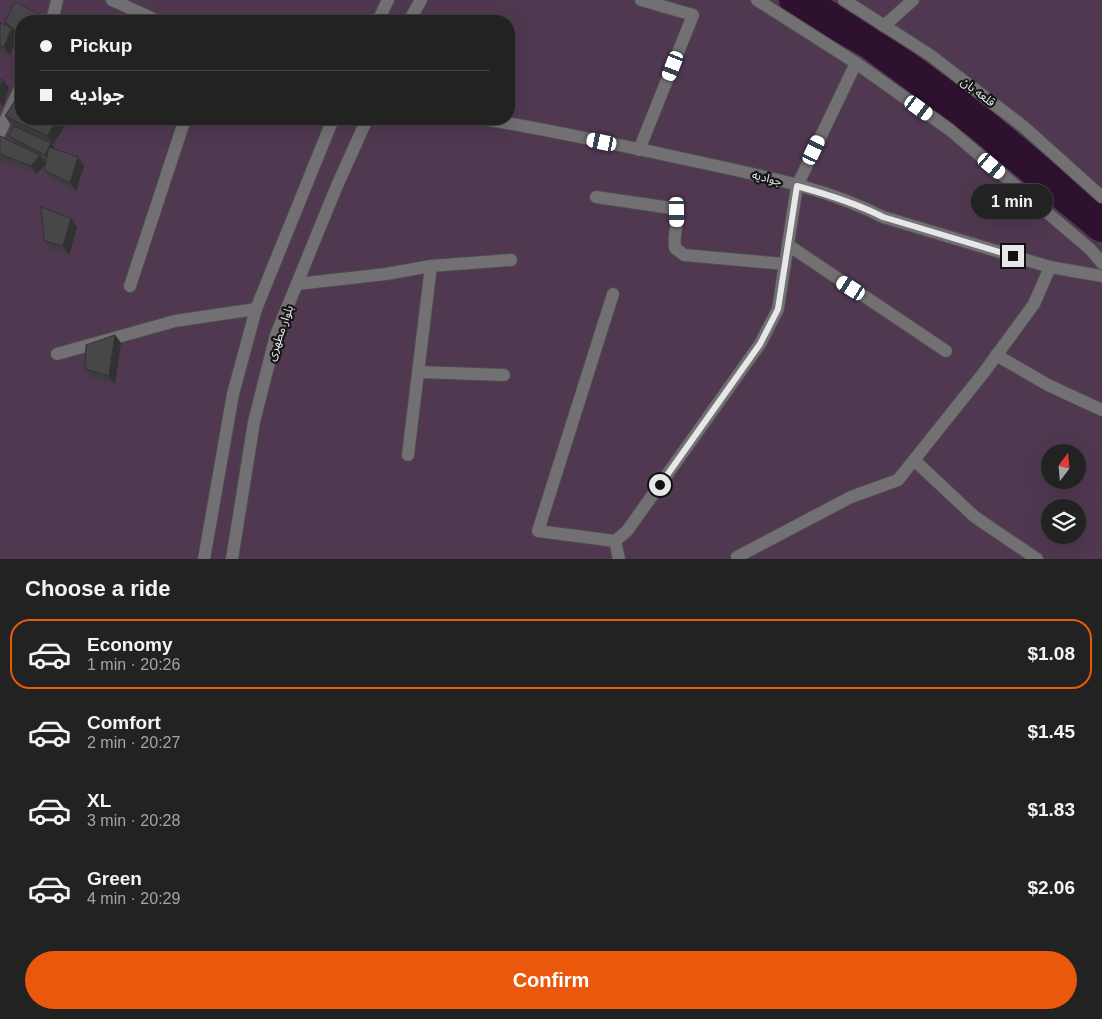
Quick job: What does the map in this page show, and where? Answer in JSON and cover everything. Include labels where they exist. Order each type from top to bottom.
[{"type":"street","points":[[53,15],[57,0]]},
{"type":"street","points":[[112,0],[145,15]]},
{"type":"street","points":[[381,15],[388,0]]},
{"type":"street","points":[[412,15],[421,0]]},
{"type":"street","points":[[639,150],[693,15],[641,0]]},
{"type":"street","points":[[756,0],[856,63],[950,130],[1090,249],[1102,263]]},
{"type":"street","name":"قلعه بان","points":[[844,0],[930,55],[1024,127],[1102,197]]},
{"type":"street","points":[[884,26],[913,0]]},
{"type":"street","points":[[613,294],[538,532],[616,541],[627,531],[760,344],[778,309],[797,186],[856,63]]},
{"type":"street","points":[[0,132],[15,99]]},
{"type":"street","name":"جوادیه","points":[[515,124],[742,172],[797,186],[866,208],[883,217],[1050,267],[1102,276]]},
{"type":"street","points":[[130,286],[183,125]]},
{"type":"street","points":[[204,559],[233,394],[256,309],[332,125]]},
{"type":"street","name":"بلوار مطهری","points":[[232,559],[254,422],[276,335],[336,188],[364,125]]},
{"type":"street","points":[[596,197],[671,208],[677,212],[678,222],[674,241],[675,248],[684,254],[784,264]]},
{"type":"street","points":[[788,245],[946,351]]},
{"type":"street","points":[[297,284],[386,274],[432,266],[511,260]]},
{"type":"street","points":[[408,455],[432,266]]},
{"type":"street","points":[[737,557],[851,497],[898,480],[1034,304],[1050,267]]},
{"type":"street","points":[[57,354],[175,321],[256,309]]},
{"type":"street","points":[[996,355],[1048,385],[1102,410]]},
{"type":"street","points":[[418,372],[504,375]]},
{"type":"street","points":[[914,460],[975,517],[1037,559]]},
{"type":"street","points":[[616,541],[619,559]]},
{"type":"shaded area","points":[[0,0],[1102,0],[1102,559],[0,559]]},
{"type":"building","points":[[15,2],[41,15],[15,15],[15,30],[5,22]]},
{"type":"building","points":[[0,23],[12,28],[4,47],[0,46]]},
{"type":"building","points":[[15,100],[15,121],[5,116]]},
{"type":"building","points":[[24,125],[54,125],[47,136]]},
{"type":"building","points":[[14,126],[51,143],[45,155],[9,136]]},
{"type":"building","points":[[0,136],[40,155],[31,166],[0,154]]},
{"type":"building","points":[[49,147],[78,157],[70,183],[44,170]]},
{"type":"building","points":[[41,207],[71,218],[63,246],[44,241]]},
{"type":"building","points":[[115,335],[109,376],[85,369],[86,345]]},
{"type":"waterway","points":[[796,0],[872,43],[977,121],[1102,225]]},
{"type":"route","points":[[660,485],[760,344],[778,309],[797,186],[866,208],[883,217],[1013,256]]}]
